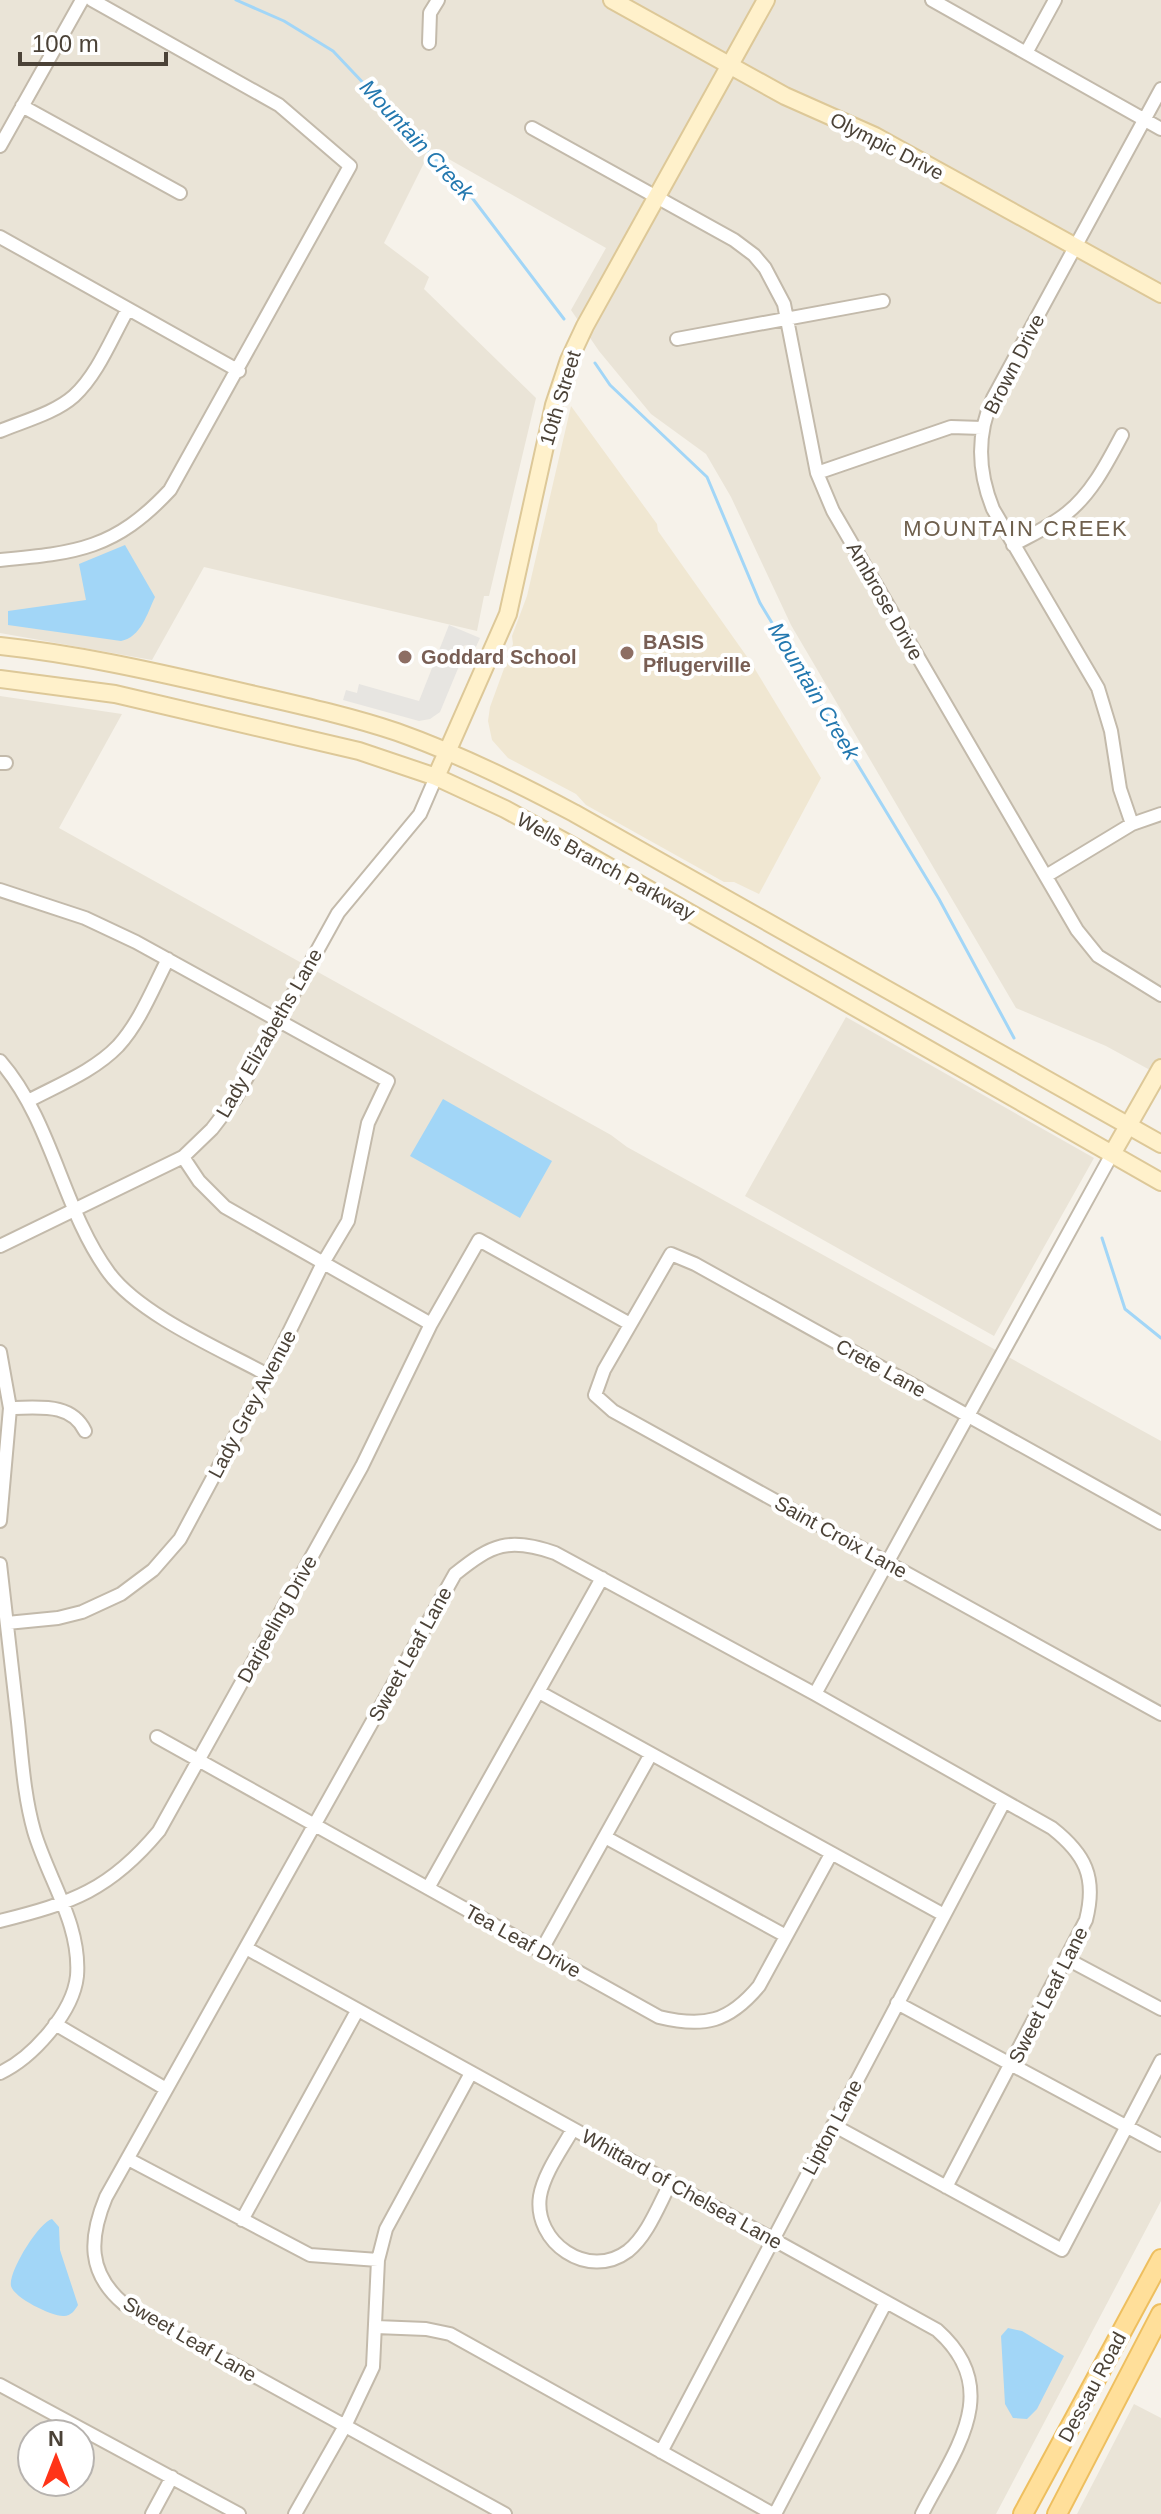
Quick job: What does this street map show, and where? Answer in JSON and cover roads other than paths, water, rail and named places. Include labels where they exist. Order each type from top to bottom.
[{"type":"main road","name":"Olympic Drive","points":[[612,0],[785,96],[875,136],[1161,294]]},
{"type":"main road","name":"10th Street","points":[[436,777],[508,614],[554,405],[565,369],[580,335],[766,0]]},
{"type":"main road","name":"Wells Branch Parkway","points":[[0,646],[108,661],[350,718],[506,776],[1161,1144]]},
{"type":"main road","name":"Wells Branch Parkway","points":[[0,679],[127,696],[359,751],[436,777],[505,809],[569,844],[1161,1182]]},
{"type":"main road","points":[[1112,1154],[1161,1068]]},
{"type":"main road","name":"Dessau Road","points":[[1023,2514],[1161,2259]]},
{"type":"main road","name":"Dessau Road","points":[[1057,2514],[1161,2314]]},
{"type":"street","points":[[0,146],[82,0]]},
{"type":"street","points":[[0,560],[76,552],[98,545],[131,527],[170,490],[239,371],[350,166],[279,105],[92,0]]},
{"type":"street","points":[[429,43],[430,13],[438,0]]},
{"type":"street","points":[[932,0],[1161,129]]},
{"type":"street","points":[[1026,53],[1055,0]]},
{"type":"street","name":"Brown Drive","points":[[1132,824],[1120,789],[1111,731],[1098,688],[1013,545],[984,488],[982,428],[993,398],[1161,89]]},
{"type":"street","points":[[22,106],[180,193]]},
{"type":"street","name":"Ambrose Drive","points":[[532,128],[734,240],[754,255],[773,279],[788,318],[817,473],[833,511],[1090,948],[1114,967],[1161,995]]},
{"type":"street","points":[[0,237],[239,371]]},
{"type":"street","points":[[677,339],[883,301]]},
{"type":"street","points":[[0,431],[44,414],[75,395],[88,379],[128,309]]},
{"type":"street","points":[[817,473],[951,427],[982,428]]},
{"type":"street","points":[[1013,545],[1066,514],[1080,501],[1105,467],[1122,435]]},
{"type":"street","name":"Lady Elizabeths Lane","points":[[0,1246],[183,1157],[212,1129],[235,1099],[338,913],[420,814],[436,777]]},
{"type":"street","points":[[1046,876],[1132,824],[1161,814]]},
{"type":"street","points":[[0,890],[85,918],[168,959],[279,1022]]},
{"type":"street","points":[[28,1101],[91,1068],[117,1046],[136,1020],[168,959]]},
{"type":"street","name":"Lady Grey Avenue","points":[[7,1623],[58,1618],[82,1612],[121,1594],[153,1570],[180,1539],[268,1375],[323,1263],[348,1221],[368,1123],[388,1081],[279,1022]]},
{"type":"street","points":[[0,1061],[28,1101],[77,1210],[110,1274],[126,1292],[148,1309],[268,1375]]},
{"type":"street","points":[[815,1694],[1112,1154]]},
{"type":"street","points":[[183,1157],[199,1181],[225,1207],[431,1324]]},
{"type":"street","name":"Darjeeling Drive","points":[[0,1921],[63,1904],[103,1884],[140,1854],[159,1831],[362,1466],[431,1324],[479,1240],[630,1324]]},
{"type":"street","name":"Crete Lane","points":[[630,1324],[671,1254],[695,1264],[1161,1523]]},
{"type":"street","name":"Saint Croix Lane","points":[[630,1324],[604,1370],[595,1395],[613,1411],[1161,1714]]},
{"type":"street","points":[[0,1352],[10,1408],[0,1521]]},
{"type":"street","points":[[10,1408],[64,1410],[80,1419],[85,1431]]},
{"type":"street","name":"Sweet Leaf Lane","points":[[505,2514],[142,2315],[114,2295],[99,2271],[94,2231],[106,2197],[455,1574],[481,1553],[507,1544],[529,1544],[555,1553],[815,1694],[1052,1828],[1073,1845],[1086,1869],[1089,1908],[1067,1959],[946,2187]]},
{"type":"street","points":[[0,1564],[25,1787],[34,1832],[63,1904],[78,1956],[76,1980],[69,2001],[55,2024],[25,2059],[0,2073]]},
{"type":"street","points":[[428,1888],[602,1578]]},
{"type":"street","points":[[539,1692],[944,1915]]},
{"type":"street","name":"Tea Leaf Drive","points":[[157,1737],[659,2017],[679,2022],[700,2023],[723,2017],[744,2005],[759,1986],[831,1854]]},
{"type":"street","points":[[541,1951],[651,1754]]},
{"type":"street","name":"Lipton Lane","points":[[661,2452],[1004,1802]]},
{"type":"street","points":[[605,1837],[786,1936]]},
{"type":"street","name":"Whittard of Chelsea Lane","points":[[246,1948],[937,2330],[950,2342],[966,2366],[972,2405],[967,2427],[922,2514]]},
{"type":"street","points":[[1067,1959],[1161,2009]]},
{"type":"street","points":[[897,2003],[1161,2145]]},
{"type":"street","points":[[242,2220],[357,2011]]},
{"type":"street","points":[[55,2024],[166,2089]]},
{"type":"street","points":[[833,2125],[1062,2250],[1161,2061]]},
{"type":"street","points":[[295,2514],[345,2426],[373,2367],[378,2260],[386,2229],[471,2073]]},
{"type":"street","points":[[573,2129],[545,2180],[539,2207],[548,2236],[573,2256],[599,2261],[629,2250],[642,2235],[671,2182]]},
{"type":"street","points":[[128,2159],[310,2255],[378,2260]]},
{"type":"street","points":[[376,2327],[426,2329],[450,2334],[774,2514],[886,2302]]},
{"type":"street","points":[[0,2385],[239,2514]]},
{"type":"street","points":[[152,2514],[172,2477]]},
{"type":"water","points":[[125,545],[155,597],[134,635],[121,641],[8,625],[8,611],[86,600],[79,564]]},
{"type":"water","points":[[443,1099],[552,1161],[520,1218],[410,1156]]},
{"type":"water","points":[[52,2219],[59,2227],[60,2250],[78,2305],[66,2316],[34,2306],[11,2286],[14,2270],[26,2248],[46,2222]]},
{"type":"water","points":[[1008,2328],[1022,2331],[1064,2356],[1037,2409],[1027,2419],[1013,2418],[1005,2404],[1001,2336]]},
{"type":"waterway","name":"Mountain Creek","points":[[236,0],[284,21],[333,51],[473,199],[564,319]]},
{"type":"waterway","name":"Mountain Creek","points":[[595,363],[610,385],[707,477],[760,603],[939,899],[1014,1038]]},
{"type":"waterway","name":"Mountain Creek","points":[[1102,1238],[1125,1309],[1161,1338]]},
{"type":"place","name":"BASIS Pflugerville","points":[[627,653]]},
{"type":"place","name":"Goddard School","points":[[405,657]]},
{"type":"district","name":"MOUNTAIN CREEK","points":[[1016,528]]}]
